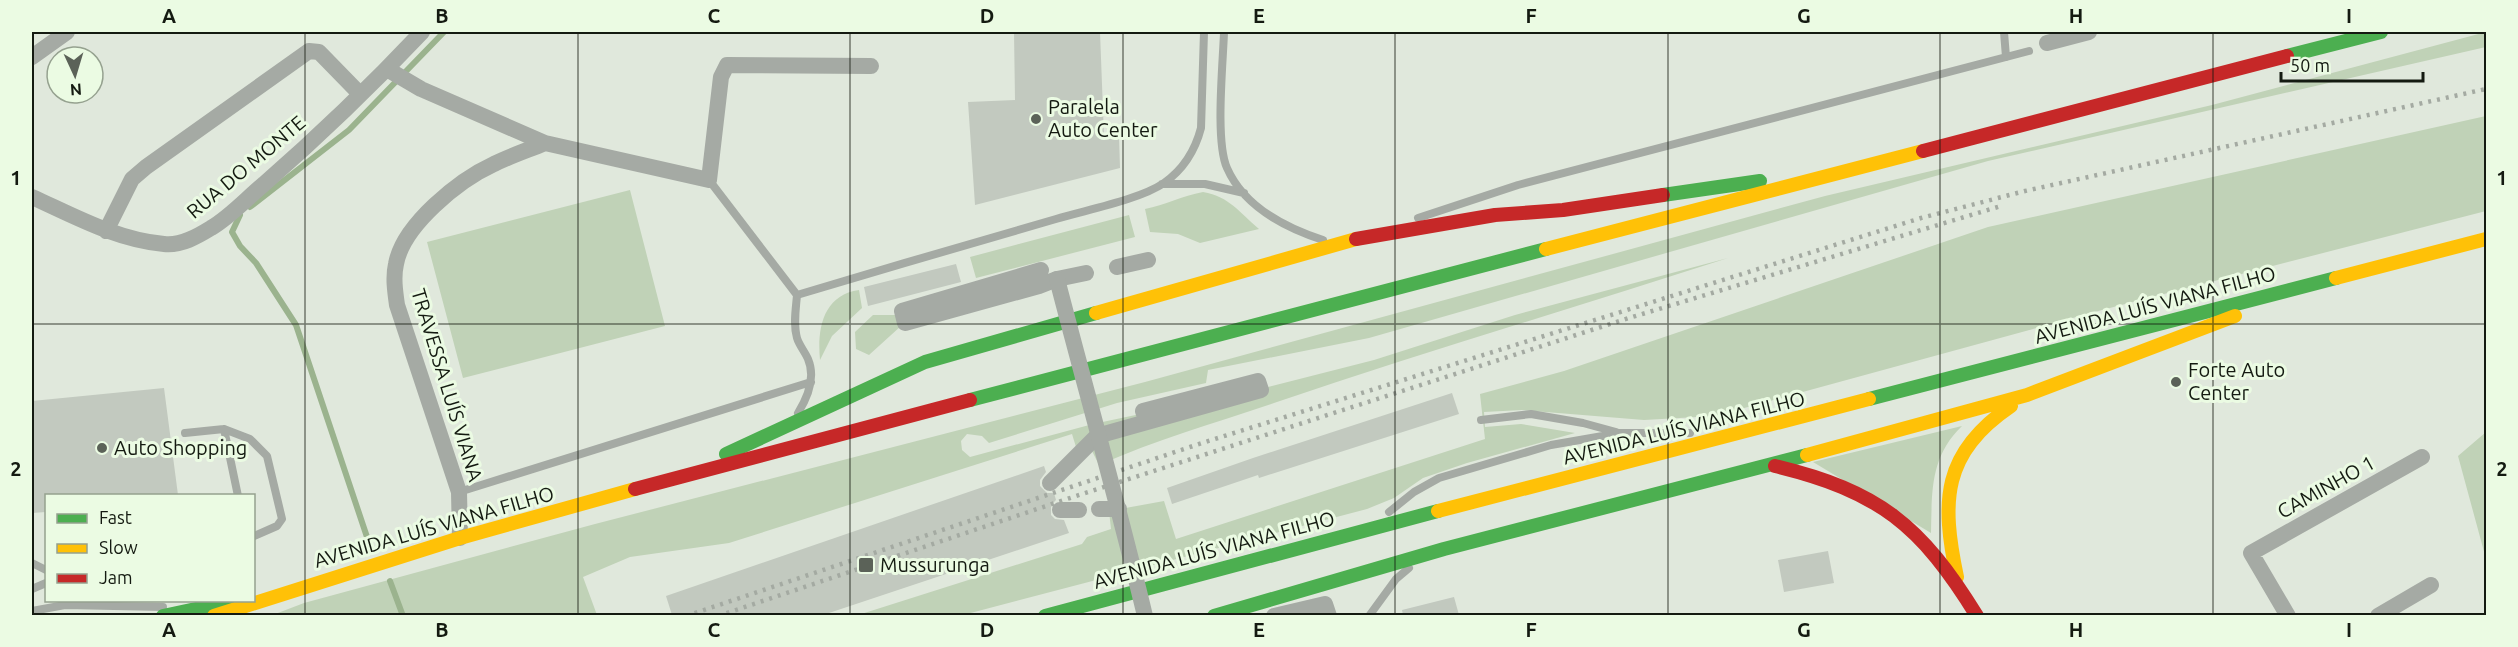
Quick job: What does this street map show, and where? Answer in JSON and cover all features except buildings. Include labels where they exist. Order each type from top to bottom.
[{"type":"main road","name":"AVENIDA LUÍS VIANA FILHO","points":[[255,601],[460,538],[666,480],[2381,32]]},
{"type":"main road","name":"AVENIDA LUÍS VIANA FILHO","points":[[666,480],[783,429],[925,362],[1341,243],[1495,215],[1563,210],[1875,165]]},
{"type":"main road","name":"AVENIDA LUÍS VIANA FILHO","points":[[1046,615],[1368,529],[2487,239]]},
{"type":"main road","name":"AVENIDA LUÍS VIANA FILHO","points":[[1214,615],[1444,549],[2027,396],[2333,278]]},
{"type":"main road","points":[[1958,582],[1948,533],[1948,496],[1957,464],[1971,437],[1992,417],[2027,396]]},
{"type":"main road","points":[[1770,465],[1804,471],[1831,480],[1871,499],[1908,524],[1934,551],[1958,582],[1977,615]]},
{"type":"main road","points":[[255,597],[290,589]]},
{"type":"main road","points":[[163,615],[227,602]]},
{"type":"main road","name":"AVENIDA LUÍS VIANA FILHO","points":[[214,615],[252,602]]},
{"type":"street","points":[[32,57],[67,32]]},
{"type":"street","name":"RUA DO MONTE","points":[[32,197],[106,231],[165,244],[181,243],[196,237],[214,227],[289,161],[359,93],[393,73],[422,32]]},
{"type":"street","points":[[2047,43],[2088,32]]},
{"type":"street","points":[[106,231],[132,179],[303,54],[309,51],[319,52],[359,93]]},
{"type":"street","points":[[393,73],[416,86],[545,143],[709,180],[721,77],[727,65],[871,66]]},
{"type":"street","name":"TRAVESSA LUÍS VIANA","points":[[460,538],[459,492],[397,305],[394,286],[396,263],[403,244],[426,213],[450,193],[492,165],[545,143]]},
{"type":"street","points":[[1117,267],[1148,260]]},
{"type":"street","points":[[1041,270],[902,311],[905,323],[1057,279],[1086,273]]},
{"type":"street","points":[[1057,279],[1145,615]]},
{"type":"street","points":[[1050,483],[1097,436],[1261,390],[1258,381],[1143,411],[1145,417],[1219,397]]},
{"type":"street","name":"CAMINHO 1","points":[[2288,615],[2250,553],[2422,457]]},
{"type":"street","points":[[1099,509],[1119,509]]},
{"type":"street","points":[[1060,510],[1079,510]]},
{"type":"street","points":[[2378,615],[2431,585]]},
{"type":"street","points":[[1274,615],[1325,604],[1316,614]]},
{"type":"lane","points":[[797,295],[1105,204],[1162,184],[1181,169],[1196,145],[1201,128],[1204,32]]},
{"type":"lane","points":[[1224,32],[1221,131],[1227,168],[1244,193],[1259,209],[1301,232],[1341,243],[1518,185],[2029,51]]},
{"type":"lane","points":[[2004,32],[2006,57]]},
{"type":"lane","points":[[709,180],[797,295],[795,328],[797,339],[810,367],[811,382],[805,401],[783,429]]},
{"type":"lane","points":[[1162,184],[1205,184],[1244,193]]},
{"type":"lane","points":[[459,492],[811,382]]},
{"type":"lane","points":[[1481,420],[1531,414],[1583,423],[1620,433]]},
{"type":"lane","points":[[1583,423],[1587,428],[1588,436],[1584,441]]},
{"type":"lane","points":[[224,429],[238,494]]},
{"type":"lane","points":[[185,434],[224,429],[250,439],[267,456],[282,519],[277,526],[255,536]]},
{"type":"lane","points":[[1368,529],[1414,492],[1439,478],[1551,445],[1620,433],[1737,435]]},
{"type":"lane","points":[[1369,615],[1396,579],[1413,564],[1444,549]]},
{"type":"lane","points":[[32,611],[86,605],[140,605],[194,609]]},
{"type":"green space","points":[[2486,32],[2486,47],[1988,161],[1369,338],[1208,370],[1206,383],[1117,403],[989,443],[982,436],[967,434],[961,441],[962,450],[970,457],[1093,424],[1268,387],[1374,360],[1515,315],[1728,258],[1330,384],[1163,440],[1099,465],[1088,443],[1076,447],[1072,434],[729,543],[630,557],[583,577],[597,615],[270,616],[304,603],[595,524],[1145,382],[1825,196],[2212,105]]},
{"type":"green space","points":[[2486,116],[2486,211],[2102,310],[1715,416],[1644,420],[1522,410],[1484,412],[1485,427],[1521,424],[1575,433],[1467,463],[1423,478],[1394,498],[1367,509],[963,615],[855,616],[1082,544],[1087,537],[1111,529],[1109,511],[1164,501],[1176,539],[1485,439],[1480,394],[1564,371],[1988,227]]},
{"type":"green space","points":[[630,190],[665,326],[463,378],[427,242]]},
{"type":"green space","points":[[1203,192],[1227,201],[1259,229],[1200,243],[1178,234],[1150,232],[1145,209]]},
{"type":"green space","points":[[1129,215],[1135,237],[976,278],[970,257]]},
{"type":"green space","points":[[859,290],[862,308],[832,336],[820,360],[822,326],[830,306],[847,293]]},
{"type":"green space","points":[[873,315],[896,315],[901,326],[869,355],[856,349],[855,332]]},
{"type":"green space","points":[[1962,426],[1938,462],[1933,489],[1931,533],[1813,462]]},
{"type":"green space","points":[[2486,432],[2486,559],[2458,456]]},
{"type":"waterway","points":[[250,207],[349,130],[444,32]]},
{"type":"waterway","points":[[240,215],[232,232],[240,246],[256,263],[296,325],[367,537]]},
{"type":"waterway","points":[[390,581],[403,616]]},
{"type":"railway","points":[[686,616],[1202,443],[1921,218],[2025,191],[2486,89]]},
{"type":"railway","points":[[718,616],[1076,496],[1629,318],[2001,206]]},
{"type":"traffic: fast","points":[[2287,56],[2381,32]]},
{"type":"traffic: fast","points":[[1663,195],[1760,181]]},
{"type":"traffic: fast","points":[[970,400],[1546,249]]},
{"type":"traffic: fast","points":[[1869,399],[2336,278]]},
{"type":"traffic: fast","points":[[726,454],[925,362],[1096,313]]},
{"type":"traffic: fast","points":[[1214,616],[1444,549],[1807,455]]},
{"type":"traffic: fast","points":[[1045,616],[1438,511]]},
{"type":"traffic: fast","points":[[163,616],[228,602]]},
{"type":"traffic: slow","points":[[1546,249],[1923,151]]},
{"type":"traffic: slow","points":[[1096,313],[1356,239]]},
{"type":"traffic: slow","points":[[2336,278],[2486,239]]},
{"type":"traffic: slow","points":[[1807,455],[2027,395],[2235,316]]},
{"type":"traffic: slow","points":[[1438,511],[1869,399]]},
{"type":"traffic: slow","points":[[1957,577],[1949,525],[1952,481],[1959,461],[1971,442],[1988,424],[2011,406]]},
{"type":"traffic: slow","points":[[214,616],[460,538],[635,489]]},
{"type":"traffic: jam","points":[[1923,151],[2287,56]]},
{"type":"traffic: jam","points":[[1356,239],[1495,215],[1563,210],[1663,195]]},
{"type":"traffic: jam","points":[[635,489],[970,400]]},
{"type":"traffic: jam","points":[[1775,466],[1843,487],[1870,500],[1894,516],[1916,535],[1936,558],[1957,584],[1977,616]]},
{"type":"place","name":"Paralela Auto Center","points":[[1036,119]]},
{"type":"place","name":"Forte Auto Center","points":[[2176,382]]},
{"type":"place","name":"Auto Shopping","points":[[102,448]]},
{"type":"place","name":"Mussurunga","points":[[866,565]]}]
